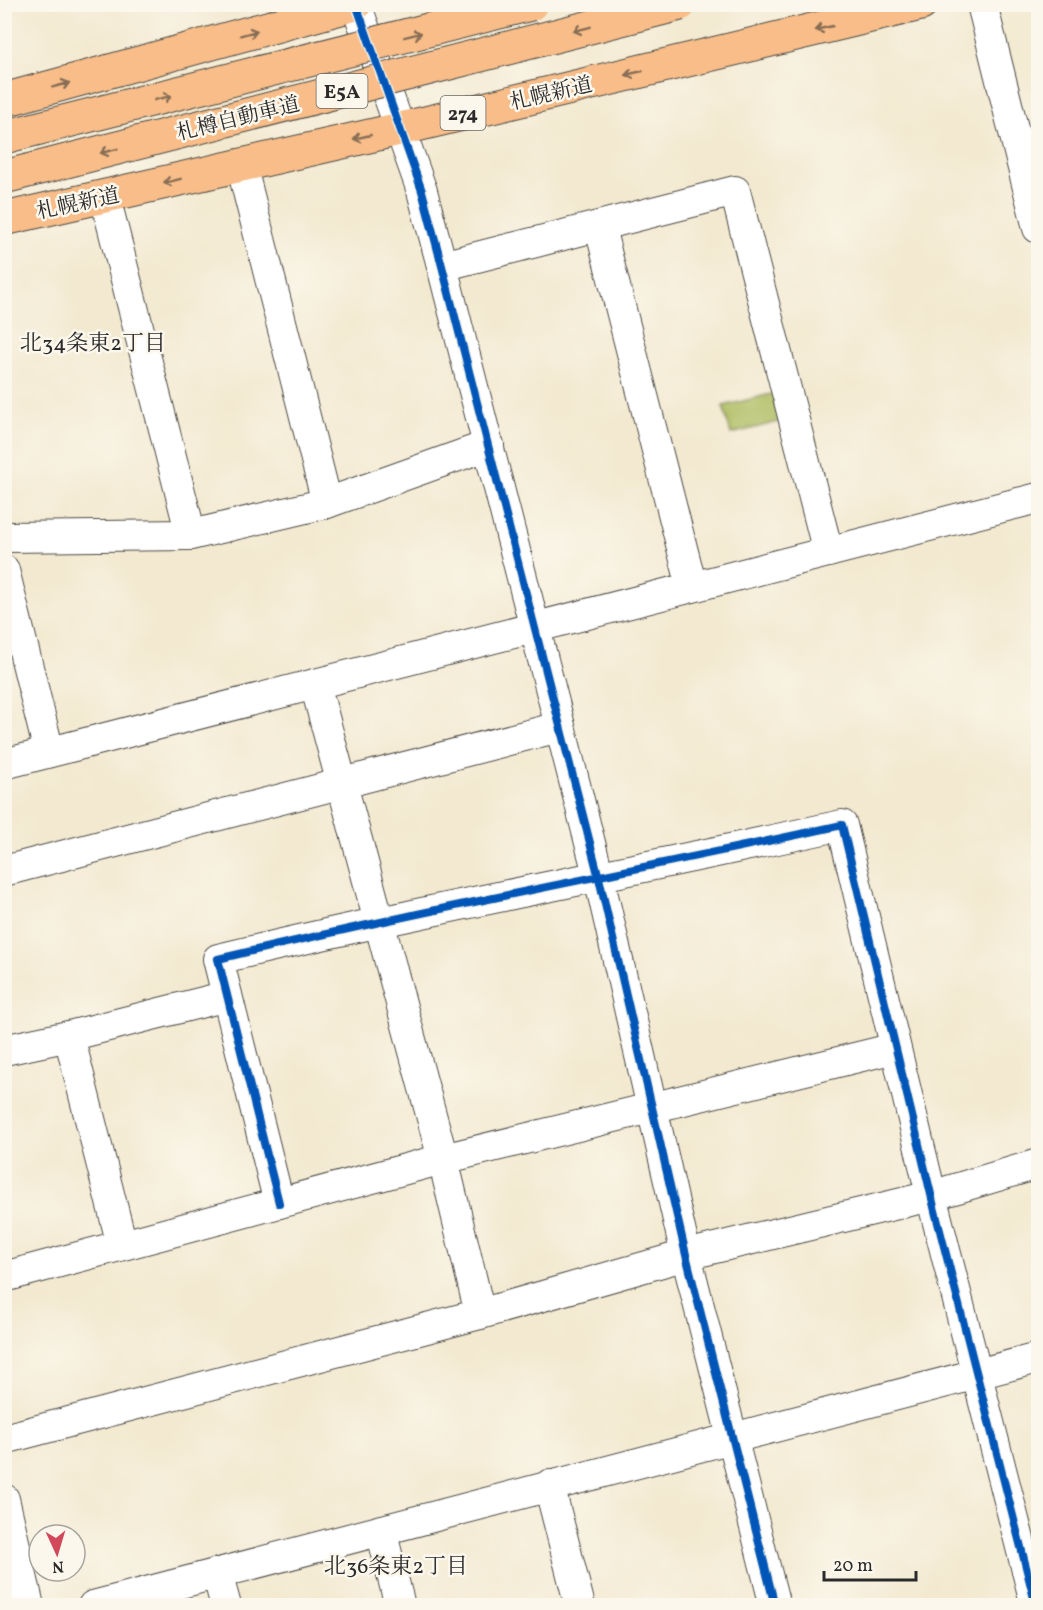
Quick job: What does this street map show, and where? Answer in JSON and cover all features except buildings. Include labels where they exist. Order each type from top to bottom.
[{"type":"highway","points":[[4,100],[356,4]]},
{"type":"highway","name":"札樽自動車道","points":[[4,137],[531,4]]},
{"type":"highway","name":"札樽自動車道","points":[[4,177],[680,4]]},
{"type":"highway","name":"札幌新道","points":[[4,219],[400,129],[921,4]]},
{"type":"street","points":[[356,4],[422,191],[489,445],[599,878],[686,1255],[775,1605]]},
{"type":"street","points":[[982,4],[1026,128],[1038,228]]},
{"type":"street","points":[[241,164],[327,503]]},
{"type":"street","points":[[442,266],[600,228],[735,191],[828,552]]},
{"type":"street","points":[[105,197],[191,535]]},
{"type":"street","points":[[600,228],[692,587]]},
{"type":"street","points":[[4,537],[191,535],[327,503],[489,445]]},
{"type":"street","points":[[4,764],[1038,498]]},
{"type":"street","points":[[4,570],[49,752]]},
{"type":"street","points":[[315,684],[443,1159],[480,1314]]},
{"type":"street","points":[[4,871],[559,727]]},
{"type":"street","points":[[279,1203],[218,959],[379,920],[599,878],[842,825],[931,1196],[1036,1605]]},
{"type":"street","points":[[4,1050],[227,996]]},
{"type":"street","points":[[69,1036],[122,1245]]},
{"type":"street","points":[[4,1277],[443,1159],[895,1048]]},
{"type":"street","points":[[4,1439],[480,1314],[686,1255],[931,1196],[1038,1164]]},
{"type":"street","points":[[93,1605],[1038,1358]]},
{"type":"street","points":[[549,1485],[580,1605]]},
{"type":"street","points":[[4,1499],[29,1605]]},
{"type":"street","points":[[381,1530],[400,1605]]},
{"type":"street","points":[[217,1573],[226,1605]]},
{"type":"green space","points":[[775,393],[782,421],[731,434],[723,406]]},
{"type":"cycle path","points":[[356,4],[422,191],[442,266],[599,878],[686,1255],[775,1606]]},
{"type":"cycle path","points":[[279,1203],[218,959],[374,923],[842,825],[935,1211],[1036,1606]]},
{"type":"district","name":"北34条東2丁目","points":[[93,342]]},
{"type":"district","name":"北36条東2丁目","points":[[396,1565]]}]
